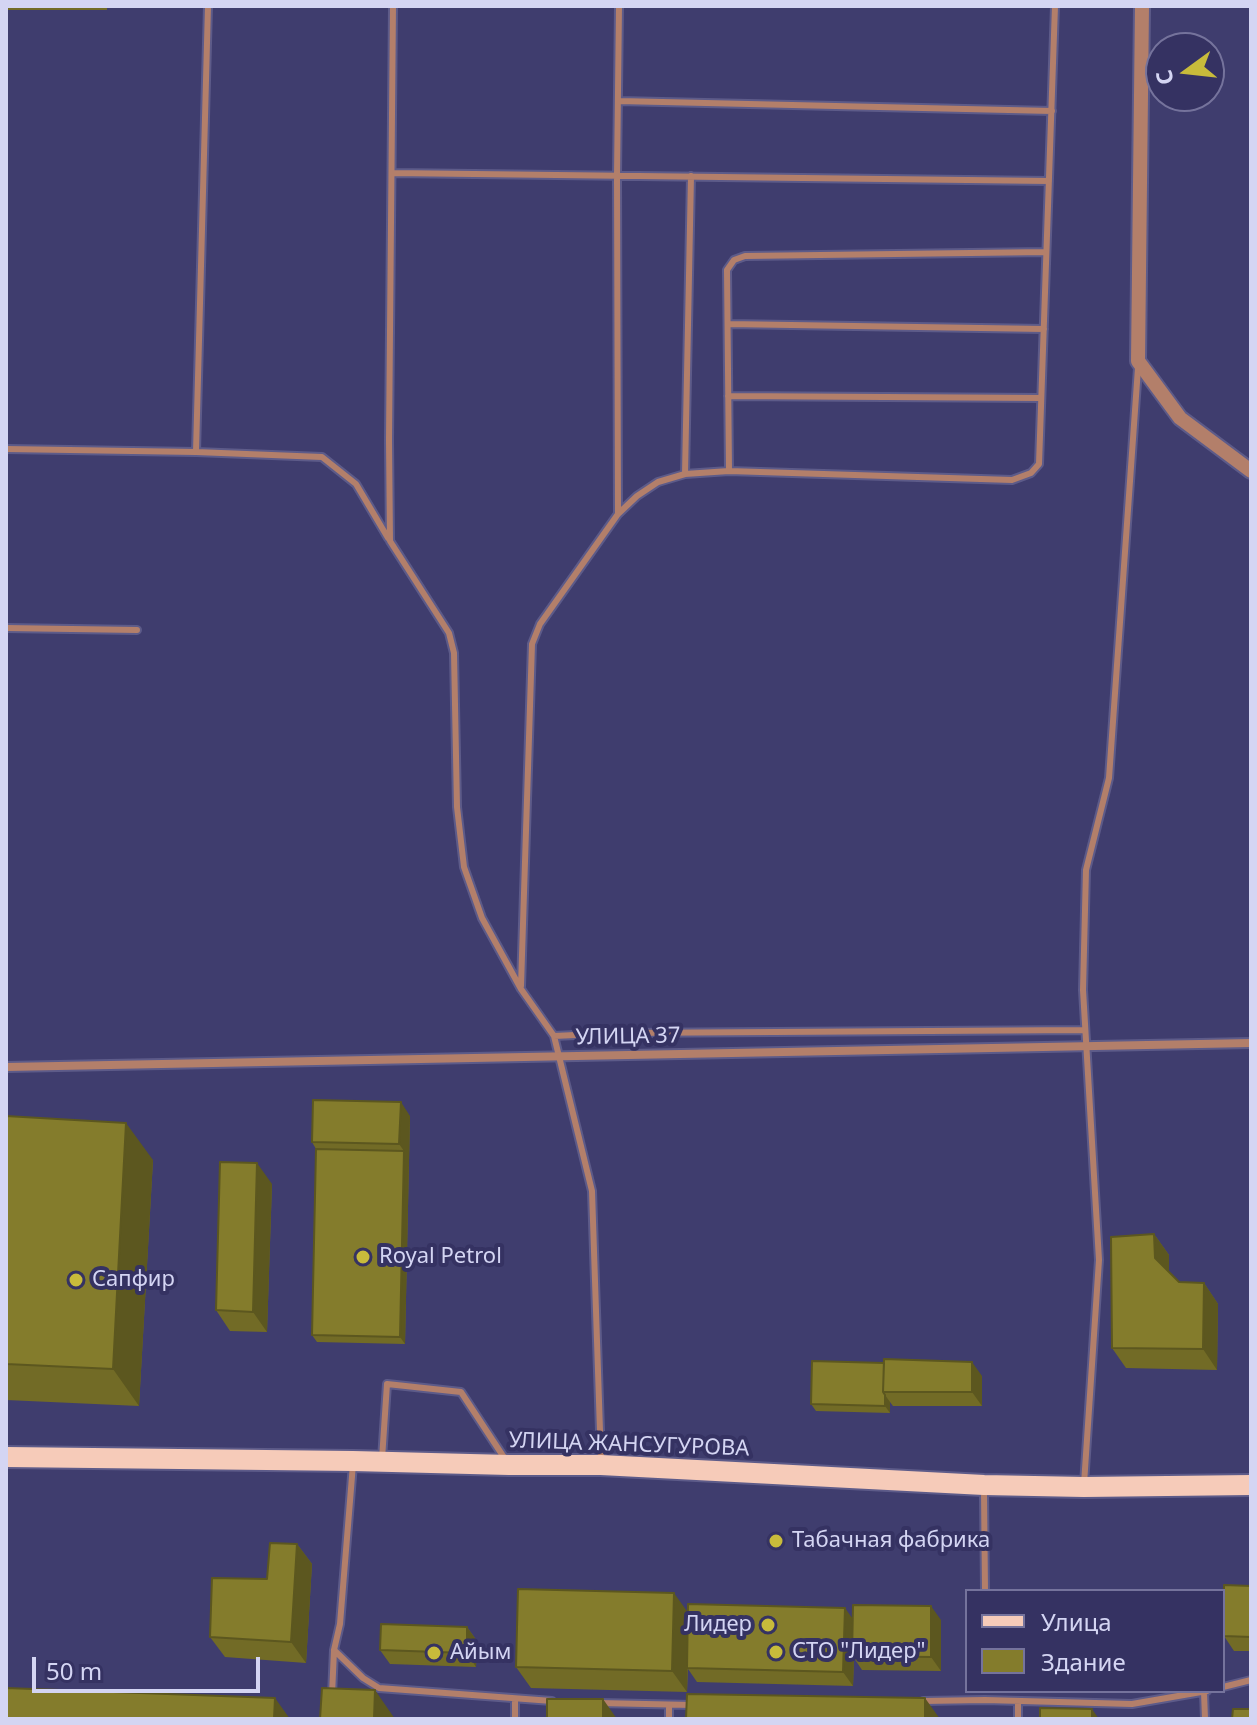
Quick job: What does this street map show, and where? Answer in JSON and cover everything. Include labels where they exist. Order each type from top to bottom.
[{"type":"main road","name":"УЛИЦА ЖАНСУГУРОВА","points":[[6,1457],[601,1465],[984,1485],[1251,1485]]},
{"type":"street","points":[[1142,6],[1138,361],[1180,418],[1251,471]]},
{"type":"street","name":"УЛИЦА 37","points":[[6,1067],[1251,1043]]},
{"type":"lane","points":[[196,452],[208,6]]},
{"type":"lane","points":[[390,541],[393,6]]},
{"type":"lane","points":[[618,514],[619,6]]},
{"type":"lane","points":[[521,989],[532,644],[540,624],[618,514],[658,482],[685,474],[729,471],[1012,480],[1031,473],[1039,464],[1055,6]]},
{"type":"lane","points":[[619,101],[1052,111]]},
{"type":"lane","points":[[392,173],[1049,181]]},
{"type":"lane","points":[[685,474],[691,176]]},
{"type":"lane","points":[[729,471],[727,270],[734,260],[745,256],[1046,252]]},
{"type":"lane","points":[[728,324],[1044,329]]},
{"type":"lane","points":[[1084,1487],[1099,1260],[1083,990],[1086,870],[1109,778],[1138,361]]},
{"type":"lane","points":[[728,396],[1041,398]]},
{"type":"lane","points":[[6,449],[322,457],[356,484],[449,633],[454,653],[457,807],[464,867],[482,918],[521,989],[554,1036],[592,1191],[601,1465]]},
{"type":"lane","points":[[6,628],[137,630]]},
{"type":"lane","points":[[554,1036],[634,1032],[1085,1030]]},
{"type":"lane","points":[[382,1461],[387,1384],[461,1392],[509,1465]]},
{"type":"lane","points":[[332,1705],[334,1650],[340,1624],[353,1461]]},
{"type":"lane","points":[[984,1485],[985,1589]]},
{"type":"lane","points":[[334,1650],[363,1678],[379,1688],[554,1701]]},
{"type":"lane","points":[[1225,1686],[1251,1680]]},
{"type":"lane","points":[[985,1693],[985,1700]]},
{"type":"lane","points":[[922,1701],[1132,1704],[1194,1693]]},
{"type":"lane","points":[[1205,1693],[1205,1719]]},
{"type":"lane","points":[[515,1699],[515,1719]]},
{"type":"lane","points":[[1018,1701],[1018,1719]]},
{"type":"lane","points":[[597,1703],[701,1705]]},
{"type":"lane","points":[[669,1706],[669,1719]]},
{"type":"building","points":[[313,1100],[401,1102],[399,1144],[312,1142]]},
{"type":"building","name":"Сапфир","points":[[6,1116],[126,1123],[113,1369],[6,1364]]},
{"type":"building","points":[[316,1149],[404,1151],[400,1337],[312,1335]]},
{"type":"building","points":[[220,1162],[257,1163],[253,1312],[216,1310]]},
{"type":"building","points":[[1154,1234],[1155,1258],[1179,1282],[1204,1283],[1203,1349],[1112,1348],[1111,1237]]},
{"type":"building","points":[[884,1359],[972,1362],[972,1392],[883,1392]]},
{"type":"building","points":[[812,1361],[884,1363],[885,1406],[811,1404]]},
{"type":"building","points":[[270,1543],[297,1544],[291,1642],[210,1637],[212,1578],[267,1579]]},
{"type":"building","points":[[1224,1585],[1251,1586],[1251,1637],[1225,1636]]},
{"type":"building","points":[[518,1589],[674,1593],[672,1671],[516,1667]]},
{"type":"building","name":"СТО \"Лидер\"","points":[[688,1604],[845,1608],[843,1672],[687,1668]]},
{"type":"building","points":[[853,1605],[931,1606],[931,1657],[852,1656]]},
{"type":"building","points":[[381,1624],[467,1627],[467,1653],[380,1650]]},
{"type":"building","points":[[6,1688],[275,1698],[274,1719],[6,1719]]},
{"type":"building","points":[[322,1688],[375,1690],[374,1719],[320,1719]]},
{"type":"building","points":[[687,1694],[925,1698],[925,1719],[686,1719]]},
{"type":"building","points":[[547,1699],[603,1699],[603,1719],[547,1719]]},
{"type":"building","points":[[1040,1708],[1092,1709],[1092,1719],[1040,1719]]},
{"type":"building","points":[[1233,1709],[1251,1709],[1251,1719],[1232,1719]]},
{"type":"place","name":"Royal Petrol","points":[[363,1257]]},
{"type":"place","name":"Сапфир","points":[[76,1280]]},
{"type":"place","name":"Табачная фабрика","points":[[776,1541]]},
{"type":"place","name":"Лидер","points":[[768,1625]]},
{"type":"place","name":"СТО \"Лидер\"","points":[[776,1652]]},
{"type":"place","name":"Айым","points":[[434,1653]]}]
